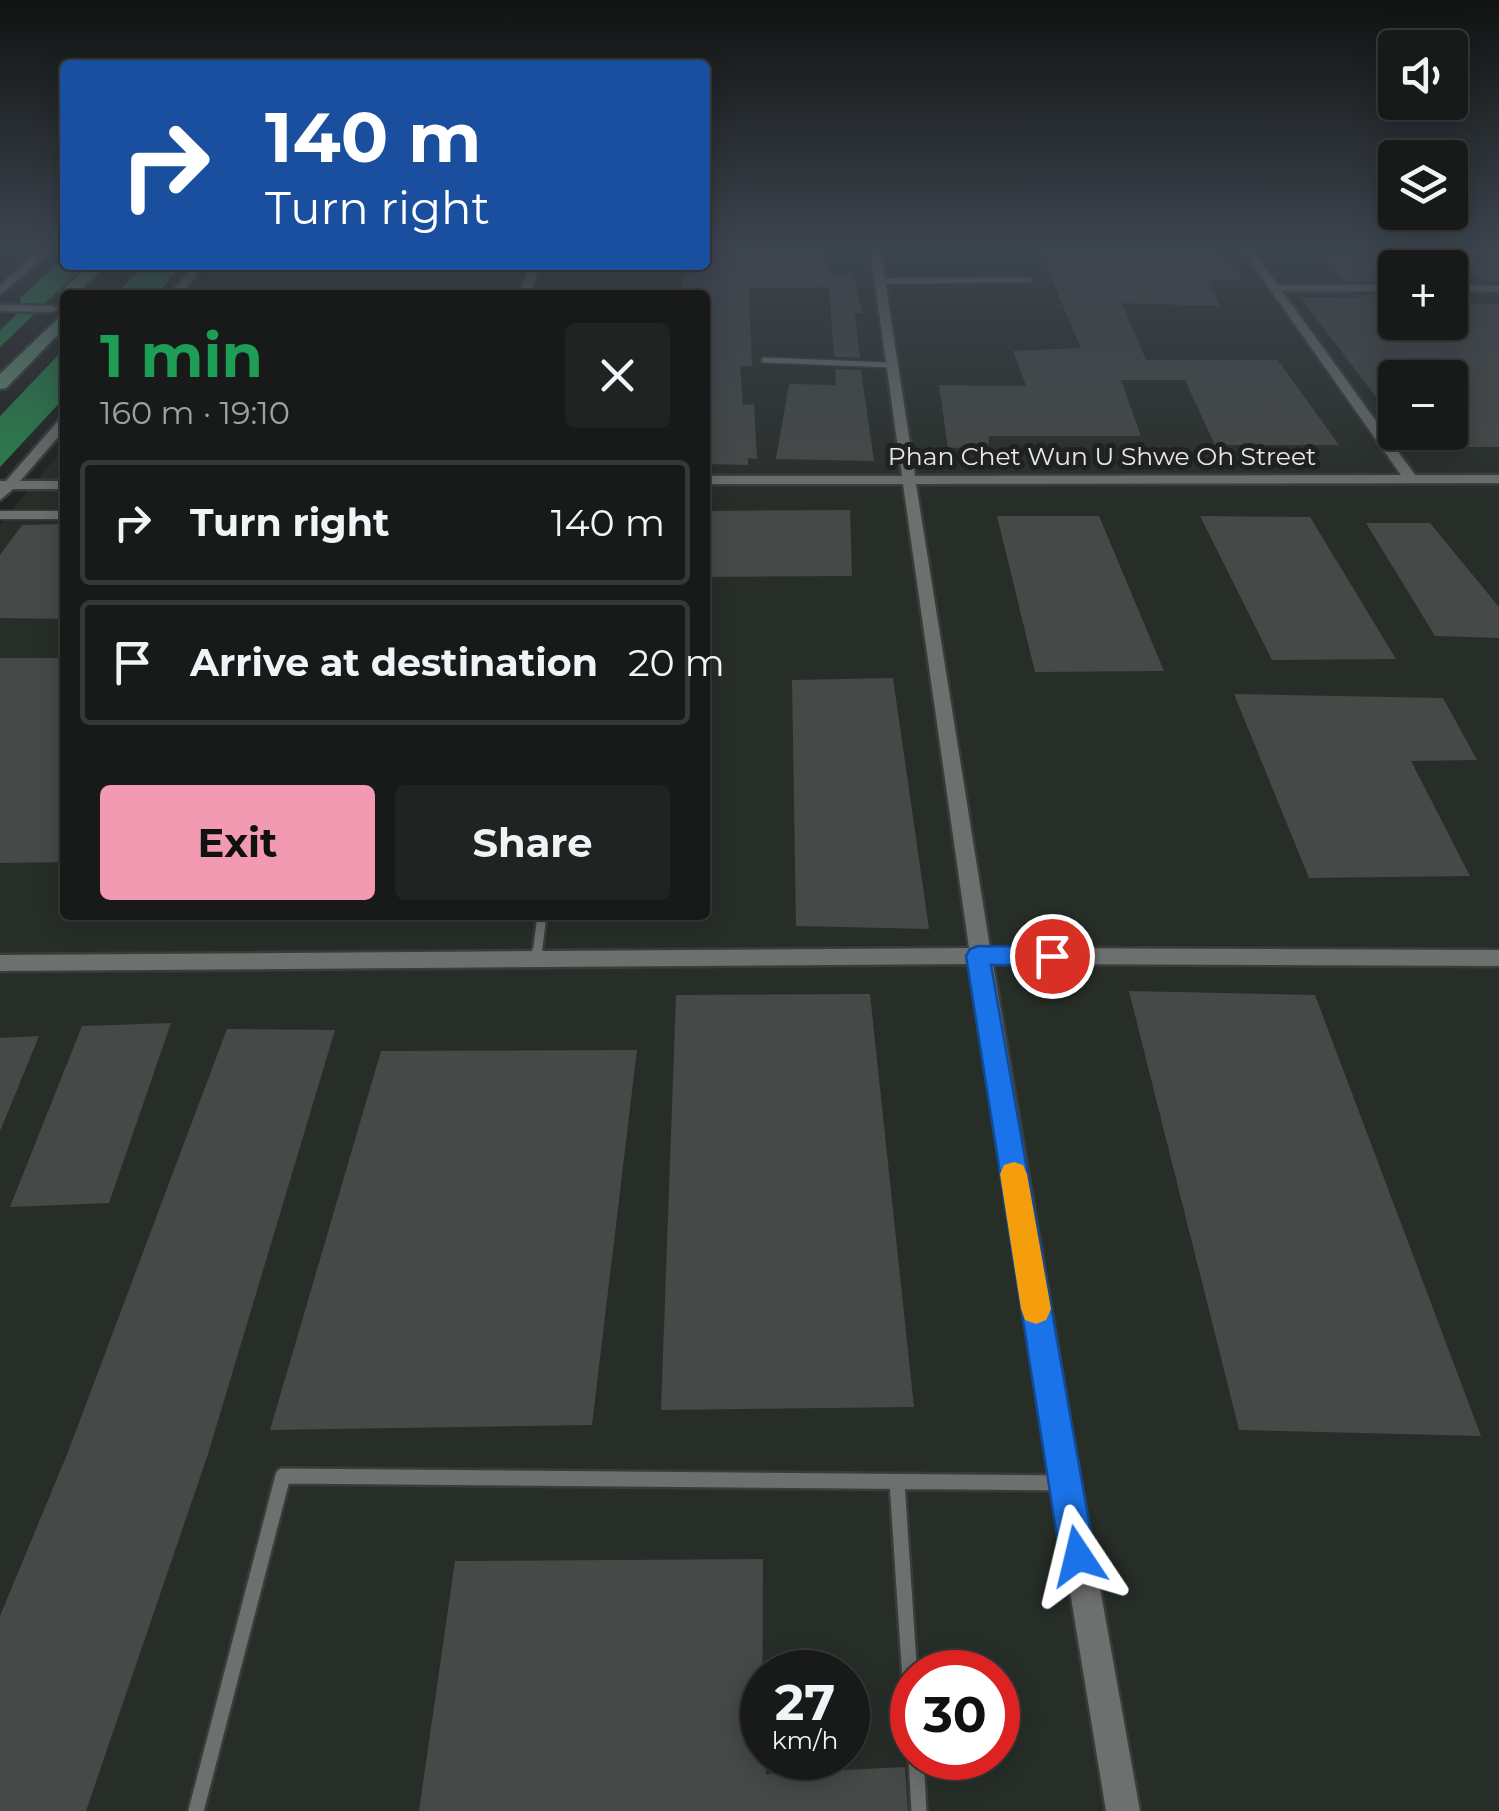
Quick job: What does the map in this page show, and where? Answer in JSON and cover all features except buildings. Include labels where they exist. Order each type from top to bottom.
[{"type":"main road","points":[[0,361],[30,333]]},
{"type":"main road","points":[[0,384],[38,333]]},
{"type":"street","points":[[886,333],[978,956],[1064,1484],[1124,1811]]},
{"type":"street","points":[[1307,333],[1412,479]]},
{"type":"street","points":[[3,489],[60,426]]},
{"type":"street","name":"Phan Chet Wun U Shwe Oh Street","points":[[710,480],[1499,479]]},
{"type":"street","points":[[3,489],[60,485]]},
{"type":"street","points":[[0,963],[978,956],[1499,958]]},
{"type":"lane","points":[[764,360],[890,365]]},
{"type":"lane","points":[[0,515],[60,514]]},
{"type":"lane","points":[[536,959],[541,920]]},
{"type":"lane","points":[[196,1811],[283,1476],[1064,1484]]},
{"type":"lane","points":[[897,1482],[908,1650]]},
{"type":"lane","points":[[917,1780],[919,1811]]},
{"type":"shaded area","points":[[0,333],[15,333],[0,347]]},
{"type":"shaded area","points":[[710,333],[1378,333],[1378,340],[1468,340],[1468,333],[1499,333],[1499,1811],[0,1811],[0,524],[60,453],[60,920],[710,920]]},
{"type":"shaded area","points":[[60,353],[60,402],[0,467],[0,416]]},
{"type":"slow traffic","points":[[1014,1174],[1036,1309]]},
{"type":"route","points":[[1052,956],[978,956],[1078,1556]]}]
